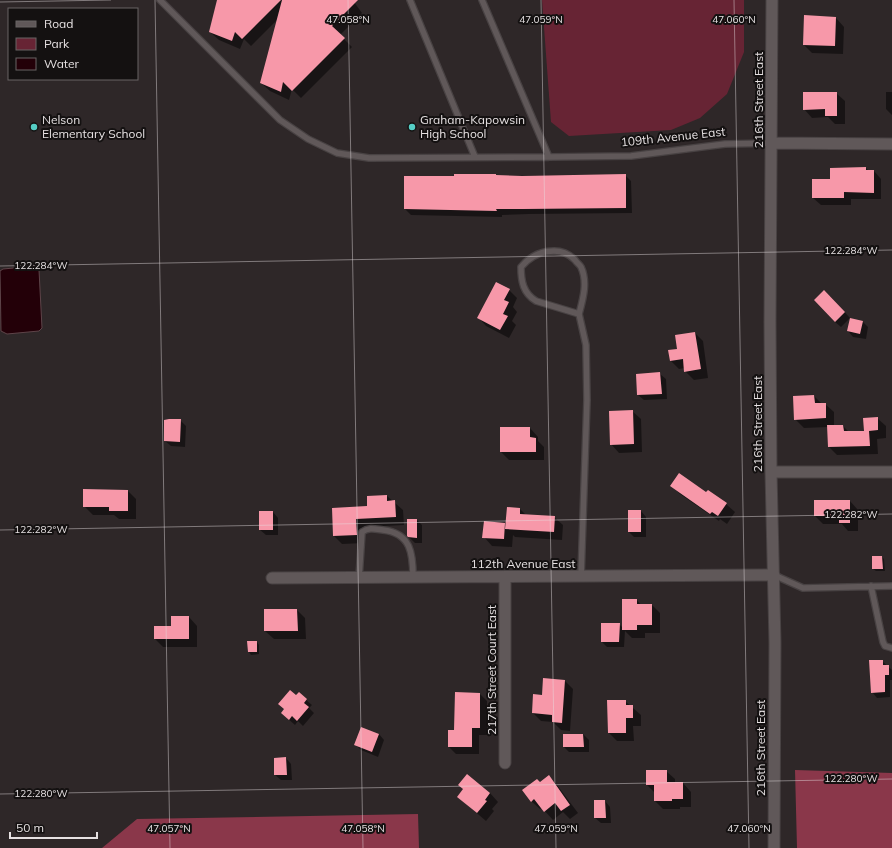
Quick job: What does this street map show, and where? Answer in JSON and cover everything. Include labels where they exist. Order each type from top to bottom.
[{"type":"street","name":"216th Street East","points":[[772,0],[770,322],[771,472],[774,575],[774,848]]},
{"type":"street","name":"109th Avenue East","points":[[772,144],[892,144]]},
{"type":"street","points":[[771,472],[892,472]]},
{"type":"street","name":"112th Avenue East","points":[[272,578],[774,575]]},
{"type":"street","name":"217th Street Court East","points":[[505,577],[505,763]]},
{"type":"lane","name":"109th Avenue East","points":[[160,0],[280,120],[308,139],[337,152],[369,158],[631,156],[725,144],[772,144]]},
{"type":"lane","points":[[410,0],[476,157]]},
{"type":"lane","points":[[482,0],[549,157]]},
{"type":"lane","points":[[579,314],[536,301],[529,297],[521,282],[521,267],[527,260],[540,254],[555,250],[570,255],[581,267],[584,283],[584,297],[579,314],[586,345],[587,400],[580,577]]},
{"type":"lane","points":[[359,578],[362,532],[373,528],[394,531],[403,538],[413,558],[413,577]]},
{"type":"lane","points":[[774,575],[803,588],[892,586]]},
{"type":"lane","points":[[871,586],[883,642],[886,646],[892,648]]},
{"type":"green space","points":[[542,0],[744,0],[744,52],[727,94],[700,118],[671,130],[569,136],[551,122]]},
{"type":"shaded area","points":[[795,770],[892,773],[892,848],[797,848]]},
{"type":"shaded area","points":[[418,814],[419,848],[102,848],[137,819]]},
{"type":"water","points":[[35,266],[39,270],[42,328],[39,331],[7,334],[1,331],[0,271],[3,269]]},
{"type":"building","points":[[217,0],[281,0],[242,39],[235,32],[232,41],[209,32]]},
{"type":"building","points":[[282,0],[358,0],[332,26],[345,38],[292,91],[283,82],[281,92],[260,83]]},
{"type":"building","points":[[804,15],[836,17],[835,46],[803,45]]},
{"type":"building","points":[[803,92],[837,92],[837,116],[825,116],[825,109],[803,110]]},
{"type":"building","points":[[866,167],[866,170],[874,170],[874,193],[844,192],[844,198],[812,198],[812,179],[830,179],[830,168]]},
{"type":"building","points":[[454,174],[496,174],[522,176],[626,174],[626,208],[496,209],[497,211],[404,209],[404,176],[454,176]]},
{"type":"building","points":[[496,282],[510,289],[504,300],[509,302],[503,314],[508,316],[500,330],[477,318]]},
{"type":"building","points":[[824,290],[845,312],[835,322],[814,300]]},
{"type":"building","points":[[850,318],[863,321],[860,334],[847,331]]},
{"type":"building","points":[[695,332],[701,369],[684,372],[683,359],[670,361],[668,350],[677,349],[675,335]]},
{"type":"building","points":[[660,372],[662,394],[637,395],[636,374]]},
{"type":"building","points":[[814,395],[815,403],[826,403],[826,418],[794,420],[793,396]]},
{"type":"building","points":[[633,410],[634,444],[610,445],[609,411]]},
{"type":"building","points":[[878,417],[878,430],[869,431],[870,446],[828,447],[827,425],[843,425],[844,431],[864,431],[863,418]]},
{"type":"building","points":[[181,419],[180,442],[164,441],[164,420]]},
{"type":"building","points":[[500,427],[530,427],[530,437],[536,438],[536,452],[500,452]]},
{"type":"building","points":[[679,473],[706,492],[708,490],[727,503],[718,516],[712,512],[710,514],[670,486]]},
{"type":"building","points":[[83,489],[128,490],[128,511],[109,511],[109,507],[83,507]]},
{"type":"building","points":[[387,495],[387,501],[395,500],[396,517],[356,519],[357,535],[333,536],[332,508],[367,506],[367,496]]},
{"type":"building","points":[[814,500],[850,500],[850,523],[839,523],[839,516],[814,516]]},
{"type":"building","points":[[507,507],[520,508],[520,514],[555,516],[554,532],[505,529]]},
{"type":"building","points":[[628,510],[641,510],[641,532],[628,532]]},
{"type":"building","points":[[259,511],[273,511],[273,530],[259,530]]},
{"type":"building","points":[[407,519],[417,519],[417,538],[407,536]]},
{"type":"building","points":[[484,521],[505,523],[504,539],[482,538]]},
{"type":"building","points":[[872,556],[882,556],[883,569],[872,569]]},
{"type":"building","points":[[622,599],[637,599],[637,604],[652,604],[652,625],[637,625],[637,630],[622,630]]},
{"type":"building","points":[[264,609],[297,609],[298,631],[264,631]]},
{"type":"building","points":[[171,616],[189,616],[189,639],[154,639],[154,626],[171,626]]},
{"type":"building","points":[[601,623],[620,623],[619,642],[601,642]]},
{"type":"building","points":[[247,641],[257,641],[257,652],[248,652]]},
{"type":"building","points":[[869,660],[883,660],[883,665],[889,665],[889,675],[885,675],[885,692],[871,693]]},
{"type":"building","points":[[543,678],[565,680],[562,723],[552,722],[552,715],[532,713],[533,694],[542,695]]},
{"type":"building","points":[[290,690],[296,695],[299,692],[307,699],[304,703],[309,707],[297,721],[292,716],[289,720],[281,713],[284,709],[278,704]]},
{"type":"building","points":[[455,692],[480,693],[480,728],[472,728],[472,747],[448,747],[448,730],[454,730]]},
{"type":"building","points":[[607,700],[626,700],[626,705],[633,705],[633,718],[626,718],[626,733],[608,733]]},
{"type":"building","points":[[361,727],[379,734],[372,752],[354,745]]},
{"type":"building","points":[[563,734],[583,734],[584,747],[563,747]]},
{"type":"building","points":[[286,757],[287,775],[274,775],[274,758]]},
{"type":"building","points":[[646,770],[667,770],[667,782],[683,782],[683,799],[672,799],[672,801],[654,801],[654,785],[646,785]]},
{"type":"building","points":[[467,774],[490,793],[485,800],[487,801],[477,813],[457,797],[463,789],[458,785]]},
{"type":"building","points":[[549,775],[570,805],[561,811],[555,803],[544,812],[534,799],[531,802],[522,790],[537,779],[540,782]]},
{"type":"building","points":[[594,800],[605,800],[606,818],[594,818]]},
{"type":"place","name":"Nelson Elementary School","points":[[34,127]]},
{"type":"place","name":"Graham-Kapowsin High School","points":[[412,127]]}]
